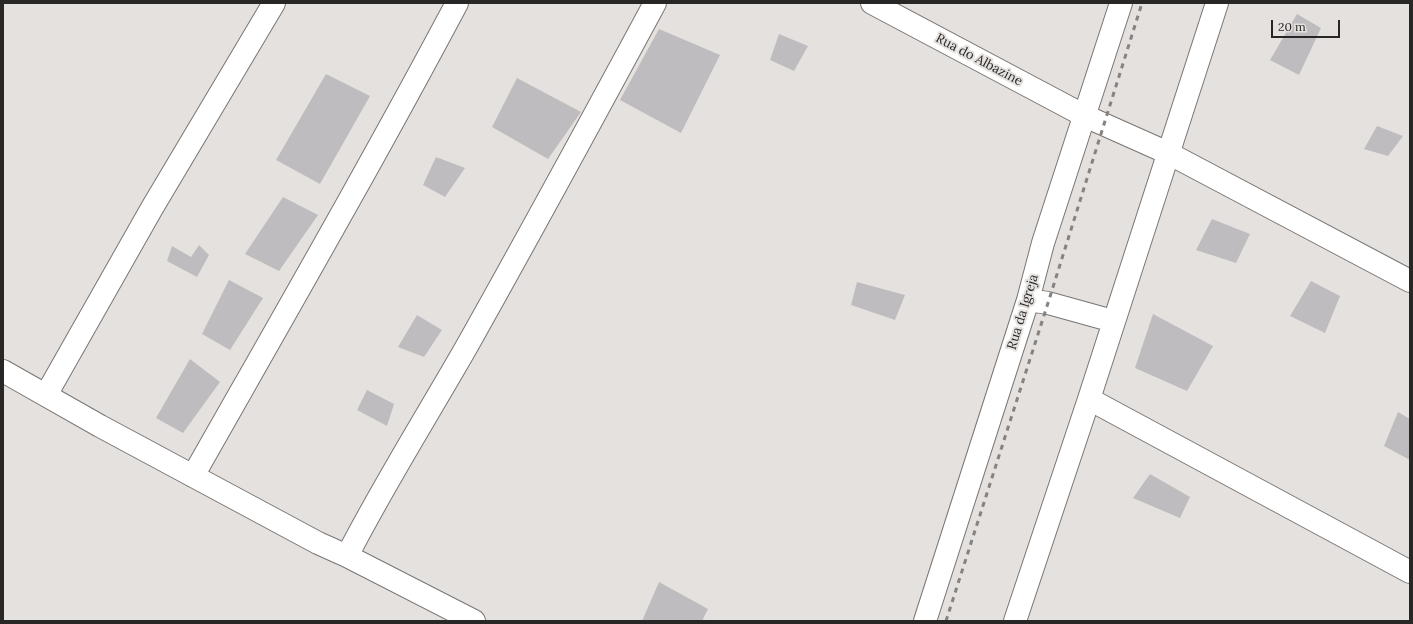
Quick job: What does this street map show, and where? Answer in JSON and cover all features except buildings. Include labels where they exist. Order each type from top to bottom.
[{"type":"street","points":[[46,395],[152,208],[274,3]]},
{"type":"street","points":[[193,476],[344,212],[457,3]]},
{"type":"street","points":[[347,556],[369,513],[444,386],[549,198],[655,3]]},
{"type":"street","name":"Rua do Albazine","points":[[872,3],[1085,116],[1168,153],[1410,281]]},
{"type":"street","name":"Rua da Igreja","points":[[925,621],[1028,300],[1043,243],[1121,3]]},
{"type":"street","points":[[1014,621],[1089,399],[1113,321],[1218,3]]},
{"type":"street","points":[[1028,300],[1048,303],[1113,321]]},
{"type":"street","points":[[3,371],[318,543],[347,556],[474,621]]},
{"type":"street","points":[[1089,399],[1410,572]]},
{"type":"railway","points":[[946,621],[1142,3]]}]
